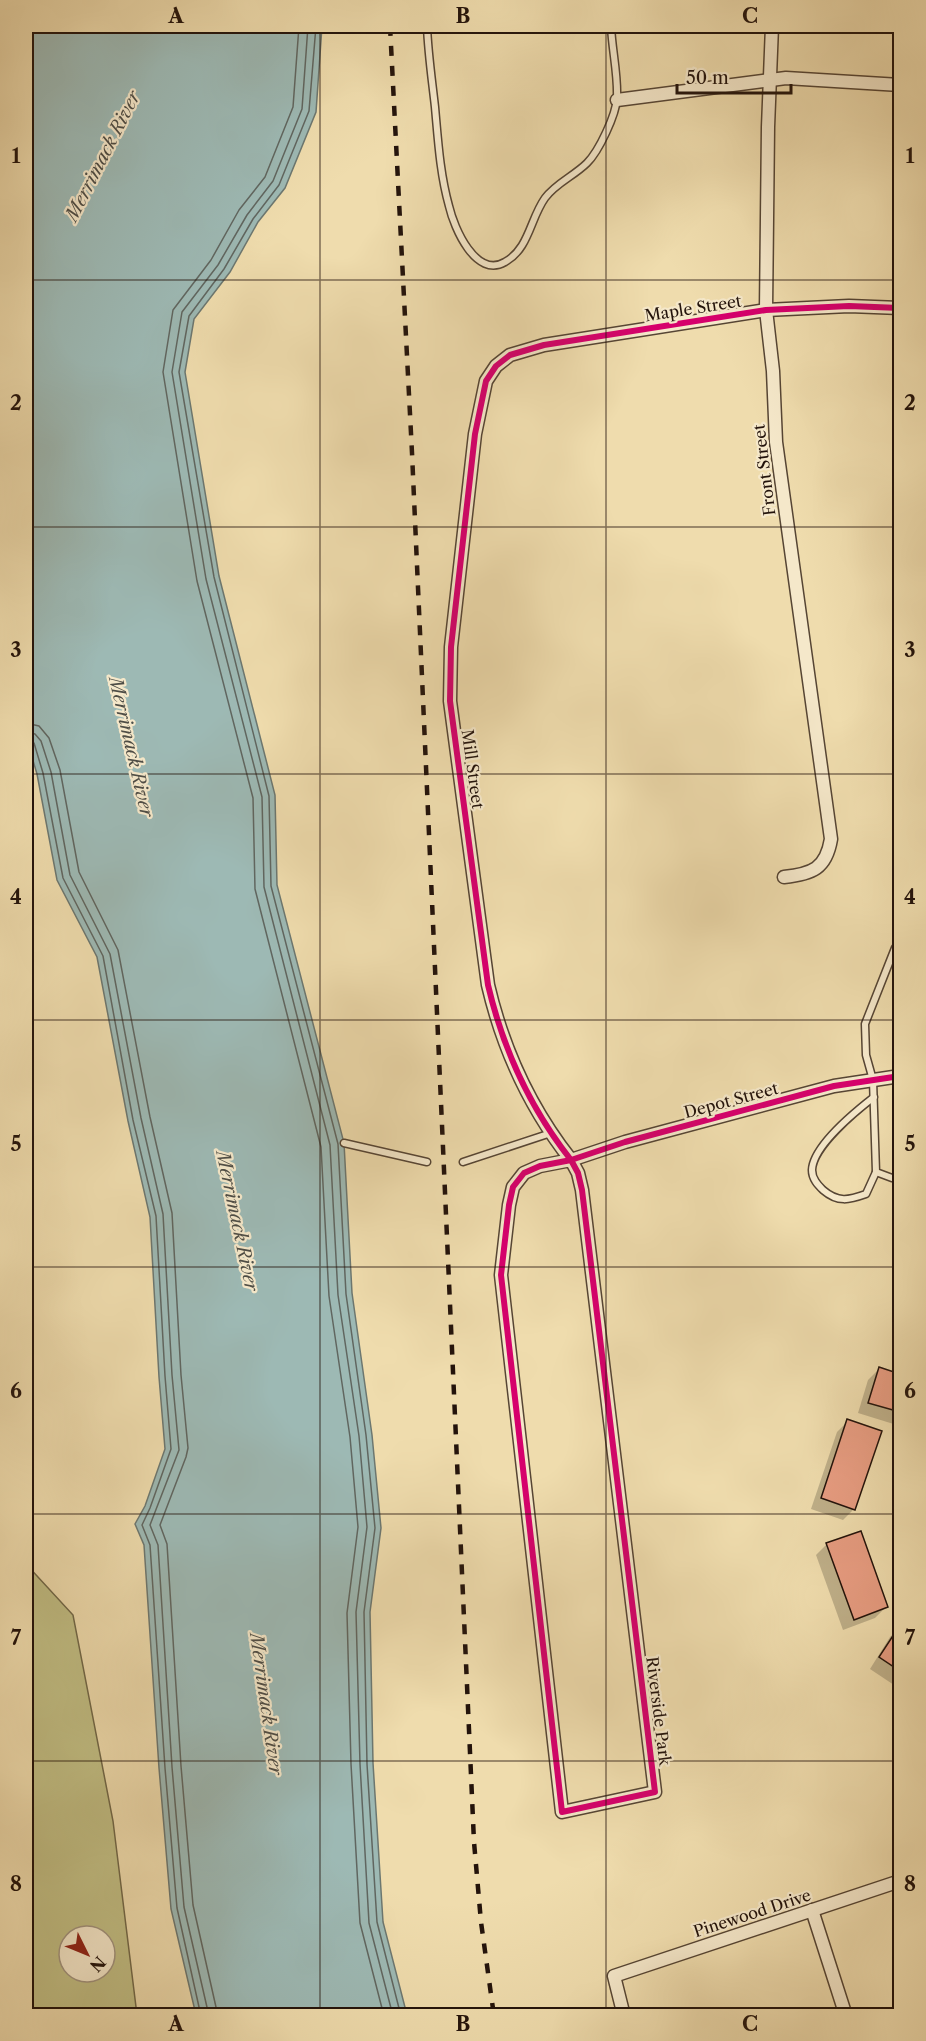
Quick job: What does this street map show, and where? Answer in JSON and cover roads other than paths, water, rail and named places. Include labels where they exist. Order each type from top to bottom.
[{"type":"street","name":"Front Street","points":[[772,26],[768,127],[766,310],[773,371],[776,442],[831,839],[829,851],[822,864],[811,873],[784,877]]},
{"type":"street","points":[[617,100],[786,78],[900,84]]},
{"type":"street","name":"Maple Street","points":[[496,366],[510,355],[544,345],[766,310],[849,306],[900,308]]},
{"type":"street","name":"Mill Street","points":[[496,366],[486,381],[475,434],[451,647],[450,701],[488,985],[494,1008],[513,1064],[551,1133],[570,1160]]},
{"type":"street","name":"Depot Street","points":[[570,1160],[626,1142],[834,1086],[900,1076]]},
{"type":"street","name":"Riverside Park","points":[[570,1160],[578,1173],[582,1190],[655,1792],[562,1812],[501,1275],[513,1187],[524,1173],[540,1166],[570,1160]]},
{"type":"street","name":"Pinewood Drive","points":[[624,2016],[614,1976],[900,1881]]},
{"type":"street","points":[[812,1910],[846,2016]]},
{"type":"lane","points":[[427,26],[439,148],[449,206],[462,240],[472,254],[482,263],[492,266],[502,264],[513,257],[523,246],[545,198],[557,186],[586,165],[598,150],[617,100],[611,26]]},
{"type":"lane","points":[[874,1096],[853,1114],[818,1153],[812,1170],[816,1183],[837,1198],[847,1201],[866,1194],[876,1172],[874,1096],[873,1080],[866,1054],[865,1024],[895,948]]},
{"type":"lane","points":[[463,1162],[551,1133]]},
{"type":"lane","points":[[344,1143],[427,1162]]},
{"type":"lane","points":[[876,1172],[892,1178],[900,1178]]},
{"type":"water","name":"Merrimack River","points":[[26,26],[322,26],[316,112],[285,188],[258,222],[230,272],[194,319],[185,372],[219,576],[275,795],[277,885],[344,1143],[352,1293],[372,1435],[381,1528],[370,1612],[373,1763],[383,1922],[407,2015],[196,2015],[171,1909],[144,1545],[135,1524],[145,1506],[165,1449],[150,1217],[128,1121],[97,957],[57,880],[37,774],[26,737]]},
{"type":"railway","points":[[390,26],[412,453],[474,1842],[481,1922],[494,2016]]}]
